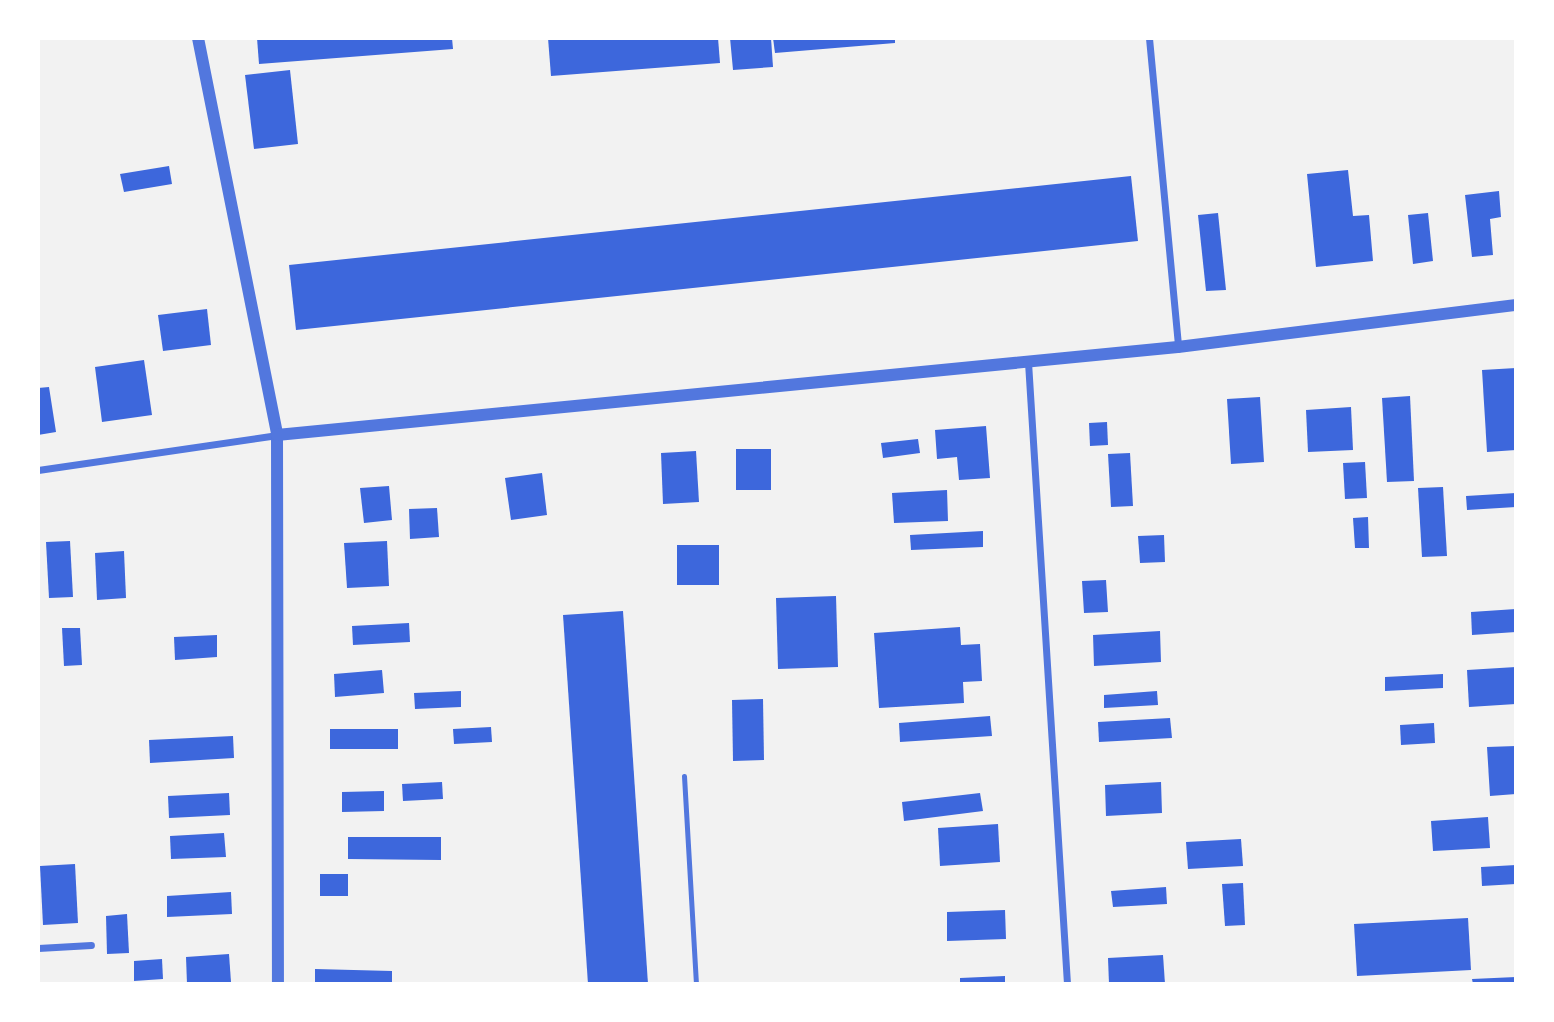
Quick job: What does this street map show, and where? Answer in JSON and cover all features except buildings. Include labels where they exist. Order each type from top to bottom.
[{"type":"street","points":[[198,38],[277,435],[278,984]]},
{"type":"street","points":[[1149,38],[1178,347]]},
{"type":"street","points":[[38,470],[277,435],[1178,347],[1516,305]]},
{"type":"street","points":[[1028,362],[1067,984]]},
{"type":"street","points":[[38,948],[91,945]]},
{"type":"lane","points":[[684,776],[696,984]]}]
